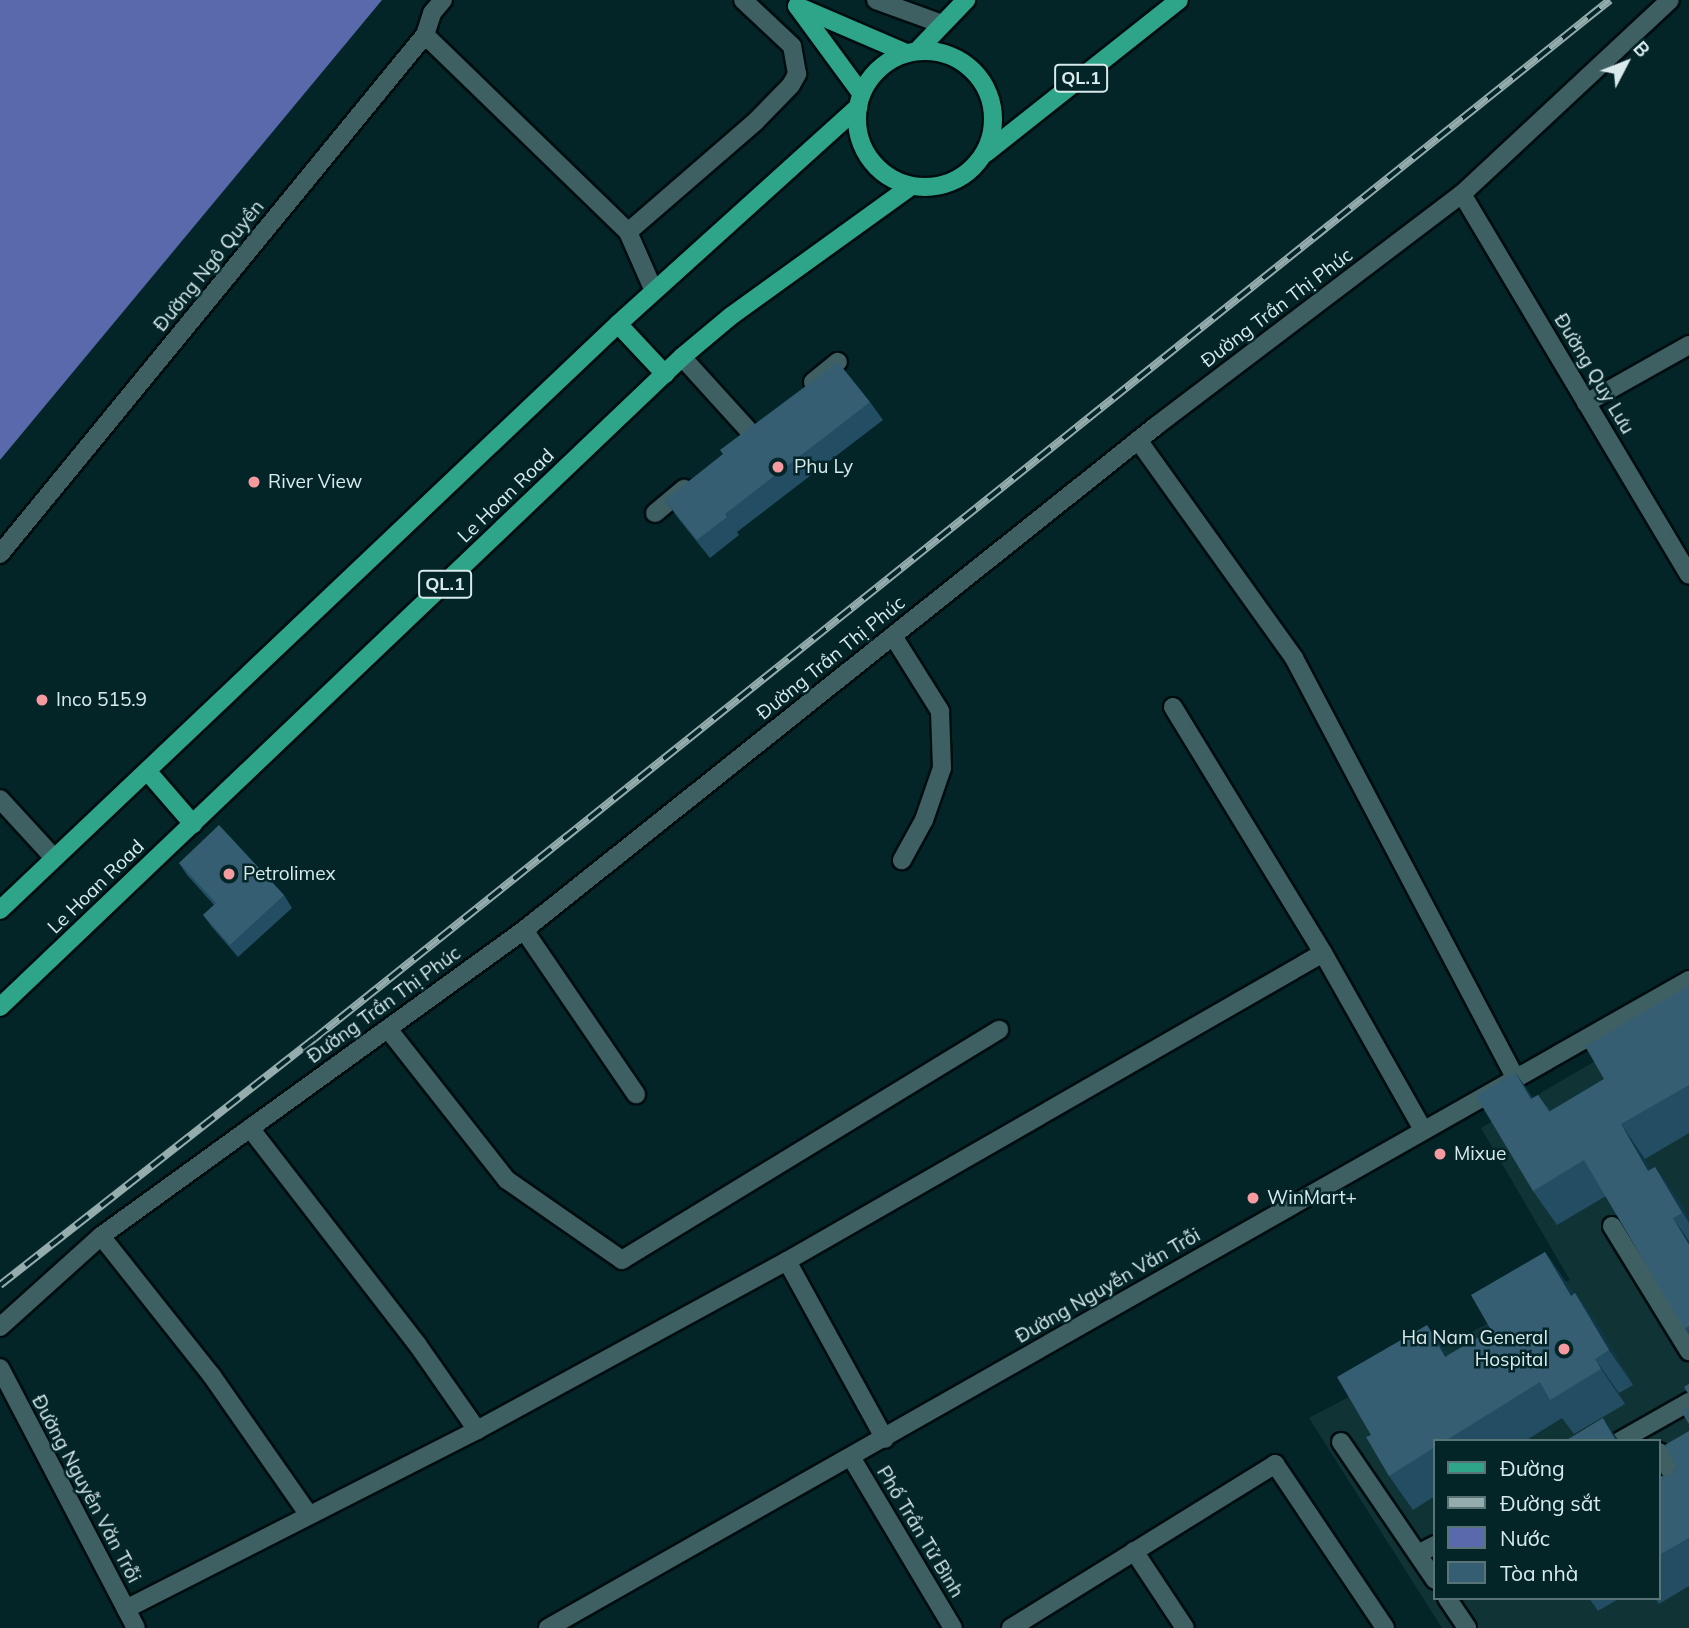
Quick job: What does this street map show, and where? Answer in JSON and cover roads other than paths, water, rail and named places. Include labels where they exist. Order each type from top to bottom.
[{"type":"main road","points":[[911,52],[966,0]]},
{"type":"main road","name":"QL.1","points":[[983,155],[1179,0]]},
{"type":"main road","points":[[793,3],[911,52]]},
{"type":"main road","points":[[0,910],[618,324],[860,100],[874,73],[893,58],[911,52],[939,52],[959,60],[976,74],[988,92],[993,113],[991,135],[983,155],[969,171],[951,182],[931,187],[911,186],[891,178],[875,165],[863,148],[857,128],[860,100],[793,3]]},
{"type":"main road","name":"Le Hoan Road","points":[[0,1007],[682,357],[753,299],[911,186]]},
{"type":"main road","points":[[618,324],[665,374]]},
{"type":"main road","points":[[148,772],[193,824]]},
{"type":"street","name":"Đường Ngô Quyền","points":[[0,554],[425,35],[432,13],[443,0]]},
{"type":"street","points":[[628,232],[756,121],[791,85],[797,74],[792,46],[743,0]]},
{"type":"street","points":[[876,0],[942,24]]},
{"type":"street","name":"Đường Trần Thị Phúc","points":[[0,1326],[101,1236],[524,930],[1138,440],[1462,194],[1670,0]]},
{"type":"street","points":[[425,35],[628,232],[654,291]]},
{"type":"street","name":"Đường Quy Lưu","points":[[1462,194],[1586,403],[1683,551],[1689,575]]},
{"type":"street","points":[[1586,403],[1689,345]]},
{"type":"street","points":[[682,357],[751,434]]},
{"type":"street","points":[[799,394],[838,362]]},
{"type":"street","points":[[1138,440],[1294,658],[1515,1077]]},
{"type":"street","points":[[655,513],[698,477]]},
{"type":"street","points":[[893,636],[940,711],[942,768],[924,820],[902,860]]},
{"type":"street","points":[[1173,707],[1323,953],[1423,1130]]},
{"type":"street","points":[[0,799],[54,858]]},
{"type":"street","points":[[524,930],[636,1094]]},
{"type":"street","points":[[126,1609],[477,1430],[788,1261],[1323,953]]},
{"type":"street","name":"Đường Nguyễn Văn Trỗi","points":[[548,1628],[1689,980]]},
{"type":"street","points":[[388,1029],[507,1180],[622,1260],[999,1030]]},
{"type":"street","points":[[250,1128],[416,1344],[477,1430]]},
{"type":"street","points":[[1612,1226],[1689,1351]]},
{"type":"street","points":[[101,1236],[212,1376],[309,1516]]},
{"type":"street","points":[[788,1261],[885,1439]]},
{"type":"street","name":"Đường Nguyễn Văn Trỗi","points":[[0,1368],[136,1628]]},
{"type":"street","points":[[1628,1439],[1648,1434],[1689,1402]]},
{"type":"street","points":[[1341,1442],[1434,1578]]},
{"type":"street","points":[[1661,1455],[1689,1501]]},
{"type":"street","name":"Phố Trần Tử Bình","points":[[851,1457],[953,1628]]},
{"type":"street","points":[[1011,1628],[1275,1464],[1385,1628]]},
{"type":"street","points":[[1418,1554],[1434,1546]]},
{"type":"street","points":[[1134,1551],[1185,1628]]},
{"type":"street","points":[[1448,1600],[1467,1628]]},
{"type":"water","points":[[0,0],[382,0],[0,460]]},
{"type":"railway","points":[[0,1285],[314,1039],[1610,0]]},
{"type":"place","name":"Phu Ly","points":[[778,467]]},
{"type":"place","name":"River View","points":[[254,482]]},
{"type":"place","name":"Inco 515.9","points":[[42,700]]},
{"type":"place","name":"Petrolimex","points":[[229,874]]},
{"type":"place","name":"Mixue","points":[[1440,1154]]},
{"type":"place","name":"WinMart+","points":[[1253,1198]]},
{"type":"place","name":"Ha Nam General Hospital","points":[[1564,1349]]}]
